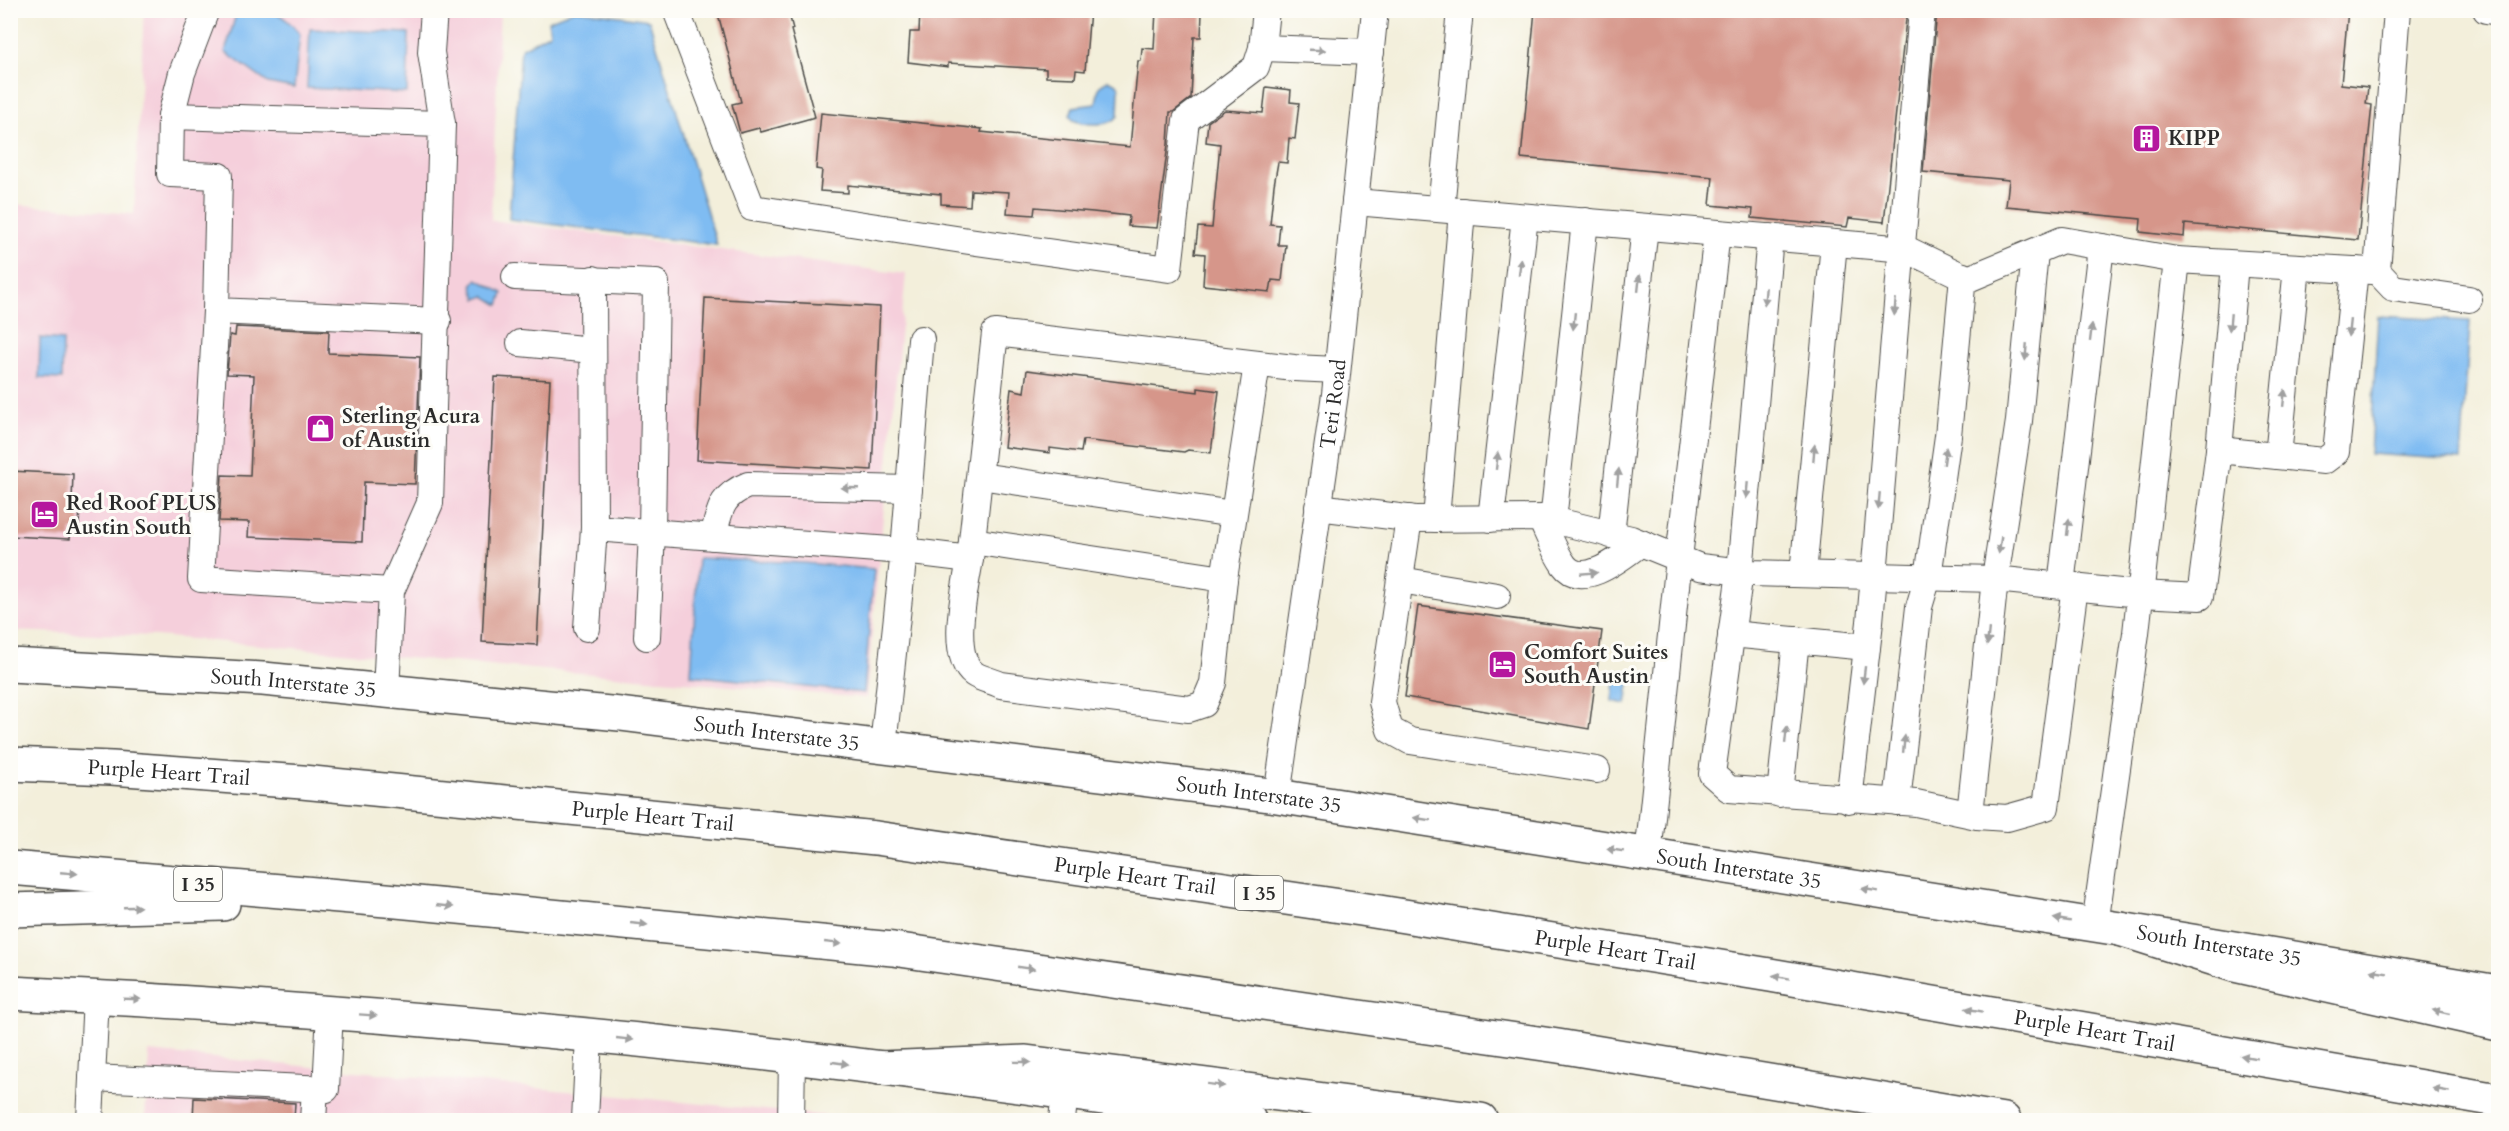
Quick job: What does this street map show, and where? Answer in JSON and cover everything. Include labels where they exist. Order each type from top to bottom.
[{"type":"main road","name":"South Interstate 35","points":[[10,665],[263,679],[620,714],[1277,796],[2108,927],[2499,992]]},
{"type":"main road","name":"Purple Heart Trail","points":[[10,764],[112,768],[302,782],[876,838],[1420,918],[2499,1100]]},
{"type":"main road","name":"I 35","points":[[10,868],[386,900],[893,949],[1558,1046],[2004,1120]]},
{"type":"main road","points":[[10,910],[386,900]]},
{"type":"main road","points":[[2108,927],[2234,965],[2499,1024]]},
{"type":"main road","points":[[10,993],[175,1000],[589,1036],[880,1068],[1063,1106],[1249,1120]]},
{"type":"main road","points":[[880,1068],[1026,1062],[1481,1120]]},
{"type":"street","points":[[206,10],[182,73],[171,116],[170,174],[219,176],[216,310],[201,579],[391,591]]},
{"type":"street","points":[[386,691],[391,591],[430,503],[438,321],[442,124],[431,52],[434,10]]},
{"type":"street","points":[[676,10],[752,208],[1169,268],[1186,120],[1256,67],[1262,48],[1266,10]]},
{"type":"street","points":[[1362,10],[1375,11]]},
{"type":"street","points":[[1436,519],[1460,10]]},
{"type":"street","points":[[1849,800],[1867,647],[1922,10]]},
{"type":"street","points":[[2219,450],[2324,461],[2336,452],[2366,271],[2397,10]]},
{"type":"street","points":[[2486,10],[2499,12]]},
{"type":"street","name":"Teri Road","points":[[1277,796],[1337,370],[1375,11]]},
{"type":"street","points":[[1262,48],[1371,52]]},
{"type":"street","points":[[171,116],[442,124]]},
{"type":"street","points":[[1355,202],[1906,249],[1968,279],[2062,240],[2177,260],[2366,271],[2393,288],[2469,299]]},
{"type":"street","points":[[1491,519],[1525,217]]},
{"type":"street","points":[[1585,221],[1547,520],[1565,567],[1579,574],[1600,572],[1641,543]]},
{"type":"street","points":[[1611,535],[1646,227]]},
{"type":"street","points":[[1648,856],[1679,558],[1717,233]]},
{"type":"street","points":[[1770,237],[1740,572],[1712,774],[1729,789],[1849,800],[1916,803],[1970,814],[2007,818],[2046,807],[2100,247]]},
{"type":"street","points":[[1803,574],[1834,243]]},
{"type":"street","points":[[1970,814],[1995,579],[2019,421],[2035,252]]},
{"type":"street","points":[[2108,927],[2140,594],[2177,260]]},
{"type":"street","points":[[1318,507],[1409,518],[1547,520],[1641,543],[1700,567],[1740,572],[1995,579],[2140,594],[2199,597],[2219,450],[2235,264]]},
{"type":"street","points":[[2278,456],[2298,267]]},
{"type":"street","points":[[1898,802],[1919,607],[1928,577],[1948,436],[1963,276]]},
{"type":"street","points":[[515,277],[656,283],[652,532],[647,637]]},
{"type":"street","points":[[587,628],[594,528],[593,279]]},
{"type":"street","points":[[216,310],[438,321]]},
{"type":"street","points":[[1257,364],[1224,579],[1213,683],[1204,704],[1189,708],[1001,685],[973,674],[962,654],[960,626],[980,476],[995,333],[1257,364],[1337,370]]},
{"type":"street","points":[[882,746],[904,551],[921,339]]},
{"type":"street","points":[[520,343],[593,350]]},
{"type":"street","points":[[980,476],[1233,514]]},
{"type":"street","points":[[712,537],[722,503],[733,491],[748,485],[909,489]]},
{"type":"street","points":[[1409,518],[1382,702],[1390,730],[1410,741],[1597,770]]},
{"type":"street","points":[[594,528],[904,551],[971,550],[1224,579]]},
{"type":"street","points":[[1400,580],[1497,596]]},
{"type":"street","points":[[1731,634],[1867,647]]},
{"type":"street","points":[[1780,794],[1796,640]]},
{"type":"street","points":[[90,1120],[96,997]]},
{"type":"street","points":[[92,1078],[326,1089],[330,1012]]},
{"type":"street","points":[[585,1120],[589,1036]]},
{"type":"street","points":[[790,1120],[792,1057]]},
{"type":"street","points":[[313,1120],[315,1089]]},
{"type":"shaded area","points":[[144,11],[500,11],[491,220],[906,274],[866,698],[156,636],[11,631],[11,204],[134,214]]},
{"type":"shaded area","points":[[149,1052],[399,1075],[870,1120],[145,1120]]},
{"type":"water","points":[[575,10],[649,20],[717,245],[509,219],[521,49],[550,33],[548,21]]},
{"type":"water","points":[[237,11],[273,12],[286,19],[300,34],[294,88],[268,83],[225,52]]},
{"type":"water","points":[[310,29],[409,33],[407,93],[307,88]]},
{"type":"water","points":[[1108,80],[1117,84],[1119,88],[1118,116],[1115,120],[1090,124],[1073,120],[1070,115],[1073,107],[1096,104],[1099,87]]},
{"type":"water","points":[[477,279],[503,293],[499,305],[485,296],[477,299],[472,285]]},
{"type":"water","points":[[2378,316],[2470,321],[2461,460],[2370,454]]},
{"type":"water","points":[[40,338],[63,340],[62,379],[39,378]]},
{"type":"water","points":[[698,558],[874,569],[864,693],[691,675]]},
{"type":"water","points":[[1615,670],[1631,673],[1626,704],[1612,701]]},
{"type":"building","points":[[717,10],[788,10],[793,29],[791,30],[815,117],[761,132],[759,128],[740,133],[732,104],[741,102]]},
{"type":"building","points":[[920,10],[1090,10],[1085,71],[1076,70],[1075,78],[1046,77],[1046,69],[948,63],[948,67],[908,62],[910,32],[919,32]]},
{"type":"building","points":[[1156,10],[1200,10],[1202,13],[1201,37],[1194,37],[1191,98],[1170,112],[1157,228],[1128,226],[1129,216],[1093,212],[1035,207],[1034,215],[1007,213],[1009,192],[971,190],[970,206],[941,204],[941,194],[848,185],[848,193],[820,191],[822,170],[816,169],[821,113],[1130,147],[1138,61],[1141,61],[1142,48],[1154,49]]},
{"type":"building","points":[[1535,10],[1907,10],[1884,222],[1849,218],[1847,227],[1752,218],[1753,209],[1710,205],[1713,177],[1521,158]]},
{"type":"building","name":"KIPP","points":[[1937,10],[2348,10],[2341,84],[2368,87],[2366,104],[2372,105],[2358,240],[2185,224],[2184,237],[2140,232],[2141,219],[2006,206],[2009,180],[1923,172]]},
{"type":"building","points":[[1266,87],[1291,90],[1290,102],[1299,103],[1295,139],[1289,138],[1287,163],[1278,162],[1270,224],[1280,225],[1278,245],[1286,245],[1282,281],[1272,280],[1270,292],[1203,285],[1205,254],[1195,253],[1198,227],[1212,228],[1220,144],[1206,142],[1208,122],[1225,110],[1263,113]]},
{"type":"building","points":[[705,298],[880,307],[872,470],[697,460]]},
{"type":"building","points":[[236,327],[329,331],[328,353],[420,357],[415,484],[364,482],[362,542],[248,537],[249,522],[219,521],[222,475],[250,476],[254,375],[227,374],[230,335],[235,336]]},
{"type":"building","points":[[1027,370],[1198,392],[1198,388],[1219,391],[1211,453],[1083,440],[1081,452],[1050,448],[1050,453],[1004,447],[1011,389],[1024,392]]},
{"type":"building","points":[[495,377],[550,380],[537,645],[482,642]]},
{"type":"building","name":"Red Roof PLUS Austin South","points":[[10,471],[73,474],[72,500],[80,500],[79,530],[71,530],[70,539],[10,536]]},
{"type":"building","name":"Comfort Suites South Austin","points":[[1418,606],[1602,631],[1589,729],[1405,697]]},
{"type":"building","points":[[194,1098],[295,1103],[294,1120],[193,1120]]},
{"type":"place","name":"KIPP","points":[[2147,138]]},
{"type":"place","name":"Sterling Acura of Austin","points":[[321,428]]},
{"type":"place","name":"Red Roof PLUS Austin South","points":[[45,515]]},
{"type":"place","name":"Comfort Suites South Austin","points":[[1503,664]]}]
